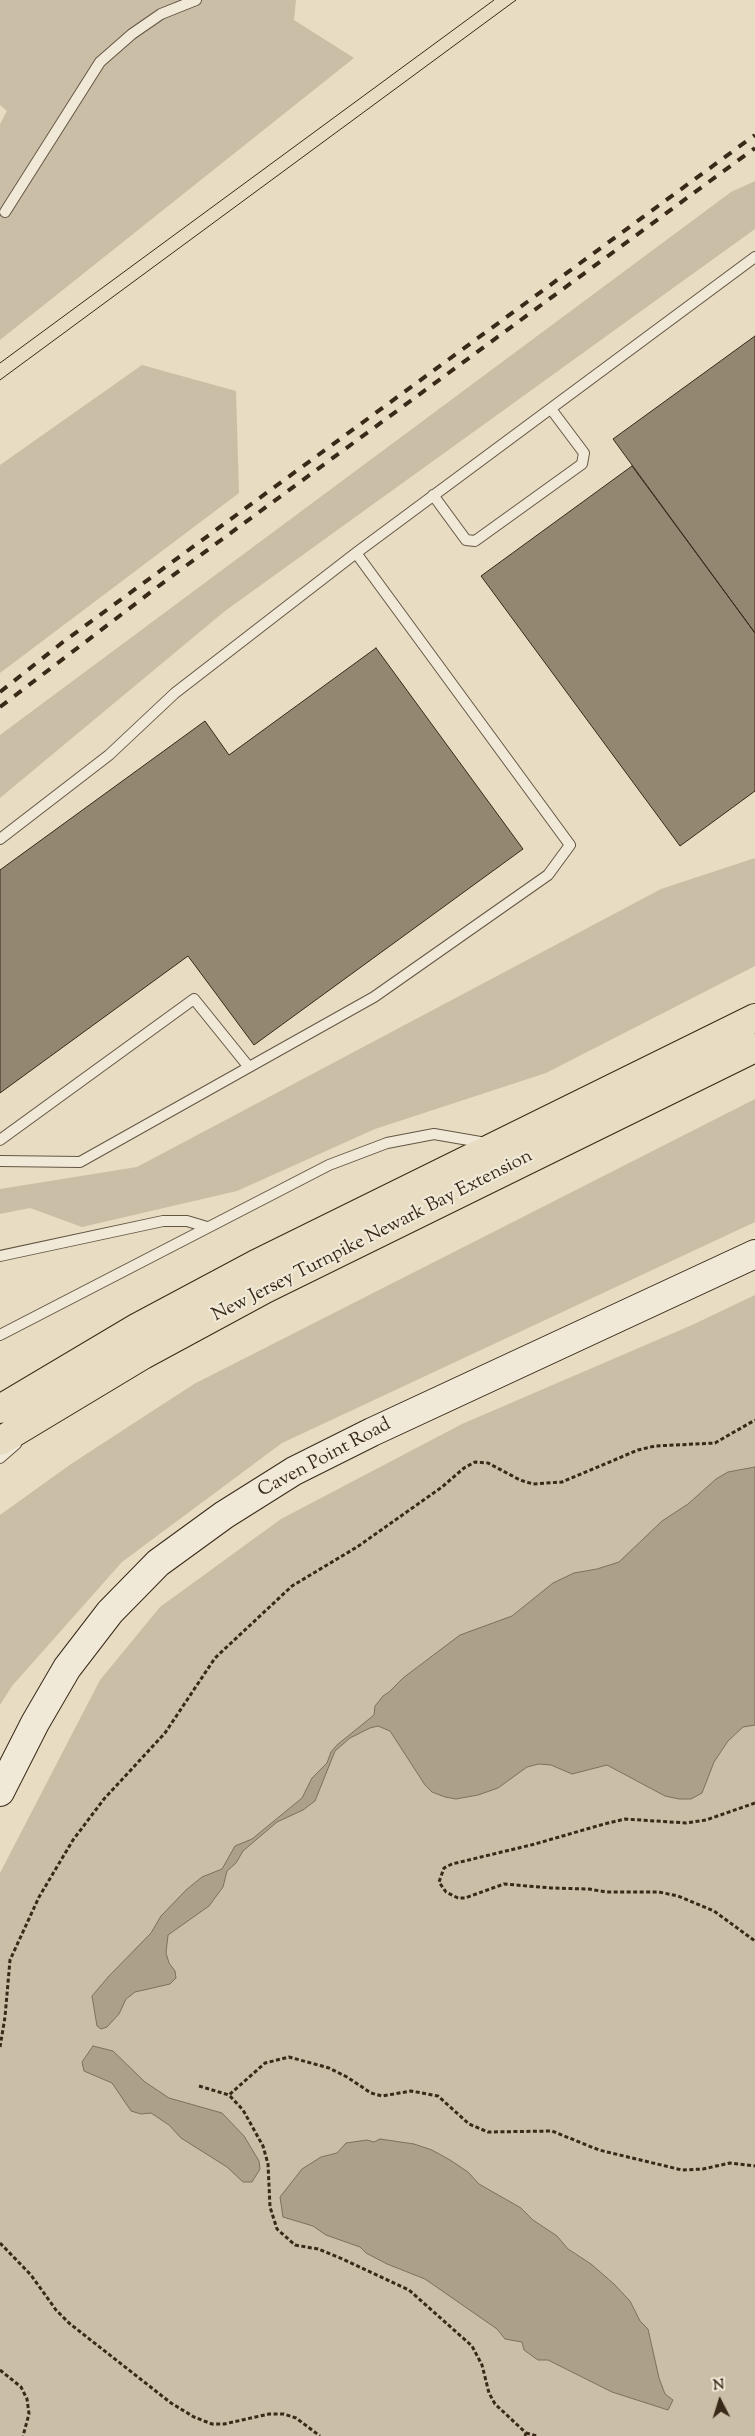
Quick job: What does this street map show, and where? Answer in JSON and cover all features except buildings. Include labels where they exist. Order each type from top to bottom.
[{"type":"highway","name":"New Jersey Turnpike Newark Bay Extension","points":[[0,1409],[99,1349],[209,1288],[755,1018]]},
{"type":"highway","name":"New Jersey Turnpike Newark Bay Extension","points":[[0,1441],[143,1355],[265,1289],[755,1048]]},
{"type":"street","name":"Caven Point Road","points":[[0,1792],[35,1723],[67,1668],[110,1612],[158,1563],[224,1515],[294,1471],[372,1432],[755,1254]]},
{"type":"lane","points":[[5,212],[100,62],[132,34],[161,14],[196,0]]},
{"type":"lane","points":[[0,839],[109,755],[175,693],[356,553],[755,257]]},
{"type":"lane","points":[[434,495],[466,540],[475,541],[582,464],[584,453],[551,409]]},
{"type":"lane","points":[[0,1161],[80,1162],[374,997],[459,940],[548,875],[570,844],[356,553]]},
{"type":"lane","points":[[0,1140],[194,999],[248,1066]]},
{"type":"lane","points":[[0,1335],[329,1165],[387,1143],[434,1134],[497,1145]]},
{"type":"lane","points":[[0,1256],[163,1222],[187,1221],[207,1227]]},
{"type":"lane","points":[[0,1458],[66,1400]]},
{"type":"path","points":[[0,2047],[5,2018],[10,1960],[39,1897],[73,1840],[104,1799],[164,1733],[215,1658],[292,1586],[357,1547],[442,1487],[464,1468],[476,1462],[488,1463],[520,1480],[533,1484],[562,1482],[638,1450],[655,1446],[715,1443],[755,1420]]},
{"type":"path","points":[[755,1803],[706,1820],[686,1823],[625,1819],[604,1824],[535,1844],[452,1864],[444,1868],[439,1882],[446,1892],[458,1898],[466,1898],[504,1884],[589,1889],[606,1892],[660,1892],[678,1896],[714,1911],[755,1941]]},
{"type":"path","points":[[229,2095],[265,2063],[289,2057],[329,2068],[347,2076],[371,2093],[382,2096],[411,2091],[438,2096],[469,2124],[488,2132],[552,2132],[599,2150],[682,2170],[703,2169],[730,2163],[755,2166]]},
{"type":"path","points":[[199,2086],[229,2095],[243,2110],[263,2146],[268,2164],[272,2217],[281,2234],[295,2245],[318,2249],[409,2290],[472,2346],[482,2365],[489,2393],[495,2404],[526,2435],[537,2436]]},
{"type":"path","points":[[0,2243],[31,2275],[56,2310],[69,2323],[139,2380],[186,2413],[212,2424],[224,2424],[269,2414],[284,2414],[296,2418],[320,2436]]},
{"type":"path","points":[[0,2370],[20,2387],[28,2399],[29,2414],[23,2436]]},
{"type":"shaded area","points":[[0,0],[296,0],[294,20],[354,58],[0,340],[0,124],[7,111],[0,105]]},
{"type":"shaded area","points":[[755,181],[755,229],[225,611],[0,798],[0,735],[731,192]]},
{"type":"shaded area","points":[[142,365],[236,391],[239,493],[0,673],[0,465]]},
{"type":"shaded area","points":[[755,858],[755,966],[546,1073],[375,1129],[237,1191],[82,1227],[30,1208],[0,1214],[0,1189],[137,1167],[661,889]]},
{"type":"shaded area","points":[[755,1099],[755,1222],[282,1443],[122,1562],[12,1686],[0,1705],[0,1515],[71,1464],[194,1384]]},
{"type":"shaded area","points":[[755,1295],[755,2436],[0,2436],[0,1873],[100,1680],[160,1607],[281,1519],[462,1424],[692,1325]]},
{"type":"shaded area","points":[[755,1467],[755,1725],[743,1727],[728,1741],[714,1762],[702,1793],[691,1799],[665,1796],[607,1765],[572,1774],[551,1765],[539,1764],[527,1767],[498,1788],[478,1795],[456,1799],[445,1797],[432,1792],[425,1785],[390,1731],[378,1726],[370,1728],[350,1738],[335,1751],[315,1801],[303,1810],[277,1822],[243,1851],[236,1863],[227,1871],[223,1887],[209,1906],[168,1935],[166,1953],[169,1963],[175,1971],[176,1978],[170,1984],[135,1992],[126,1999],[119,2014],[107,2027],[101,2029],[97,2026],[92,1996],[151,1933],[161,1916],[186,1890],[202,1877],[222,1869],[235,1846],[252,1839],[302,1798],[312,1778],[327,1763],[331,1752],[374,1715],[375,1706],[403,1678],[460,1635],[512,1616],[553,1583],[574,1573],[597,1569],[619,1562],[662,1521],[688,1504],[716,1479],[728,1472]]},
{"type":"shaded area","points":[[93,2046],[113,2051],[145,2082],[169,2098],[222,2113],[244,2136],[259,2161],[260,2169],[252,2182],[243,2182],[227,2167],[181,2138],[169,2125],[151,2113],[141,2114],[131,2111],[112,2083],[84,2071],[82,2062]]},
{"type":"shaded area","points":[[380,2139],[414,2144],[432,2150],[450,2160],[468,2172],[479,2184],[521,2208],[533,2220],[557,2236],[568,2249],[591,2264],[614,2284],[630,2301],[640,2321],[648,2329],[659,2378],[665,2394],[673,2400],[668,2410],[612,2392],[548,2360],[538,2360],[524,2350],[522,2342],[505,2339],[497,2329],[425,2279],[387,2264],[366,2253],[360,2247],[326,2235],[313,2226],[283,2217],[280,2197],[302,2169],[321,2157],[337,2153],[346,2143],[367,2140],[374,2142]]},
{"type":"tram line","points":[[0,363],[494,0]]},
{"type":"tram line","points":[[0,380],[516,0]]},
{"type":"railway","points":[[0,692],[63,642],[755,135]]},
{"type":"railway","points":[[0,707],[168,579],[755,148]]}]
